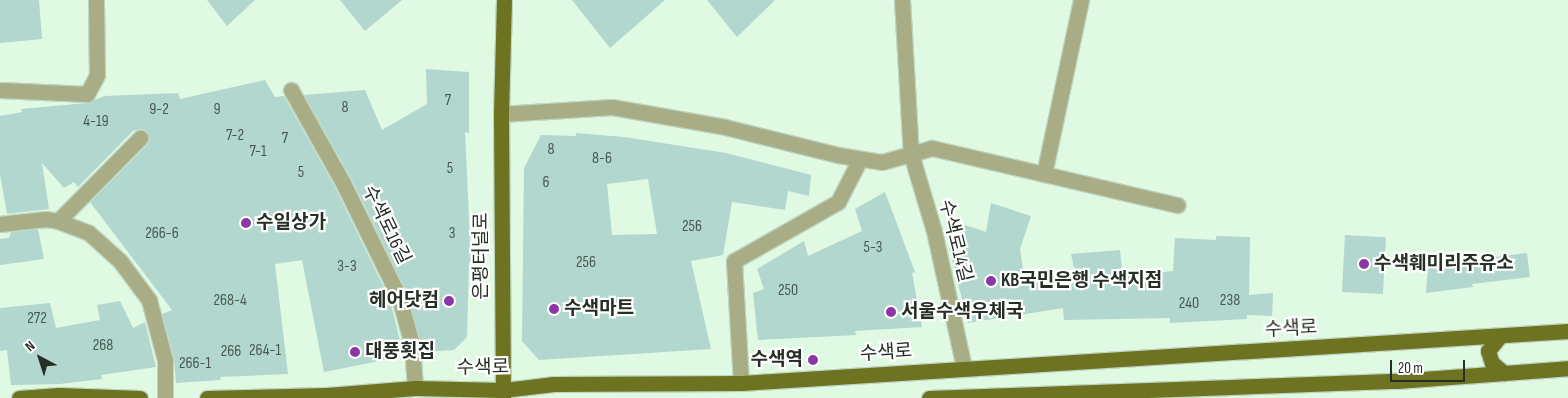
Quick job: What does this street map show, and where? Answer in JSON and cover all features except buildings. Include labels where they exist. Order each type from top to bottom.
[{"type":"main road","name":"은평터널로","points":[[503,394],[501,114],[504,0]]},
{"type":"main road","name":"수색로","points":[[207,398],[328,395],[415,388],[503,394],[554,384],[740,383],[1568,331]]},
{"type":"main road","points":[[1500,336],[1488,351],[1492,363],[1504,373]]},
{"type":"main road","points":[[929,398],[1397,380],[1568,368]]},
{"type":"main road","points":[[19,398],[59,395],[140,398]]},
{"type":"street","points":[[0,90],[87,94],[97,75],[96,0]]},
{"type":"street","name":"수색로14길","points":[[902,0],[911,154],[934,231],[964,368]]},
{"type":"street","points":[[1044,174],[1081,0]]},
{"type":"street","name":"수색로16길","points":[[290,90],[343,183],[399,297],[412,345],[415,388]]},
{"type":"street","points":[[501,114],[612,107],[725,127],[860,159],[882,162],[932,148],[1177,205]]},
{"type":"street","points":[[58,221],[140,138]]},
{"type":"street","points":[[740,383],[734,261],[838,202],[860,159]]},
{"type":"street","points":[[0,224],[46,218],[58,221],[88,233],[120,261],[149,300],[165,360],[165,398]]},
{"type":"place","name":"수일상가","points":[[246,223]]},
{"type":"place","name":"수색훼미리주유소","points":[[1364,264]]},
{"type":"place","name":"KB국민은행 수색지점","points":[[991,281]]},
{"type":"place","name":"헤어닷컴","points":[[449,301]]},
{"type":"place","name":"수색마트","points":[[554,309]]},
{"type":"place","name":"서울수색우체국","points":[[891,312]]},
{"type":"place","name":"대풍횟집","points":[[355,352]]},
{"type":"place","name":"수색역","points":[[813,360]]}]
